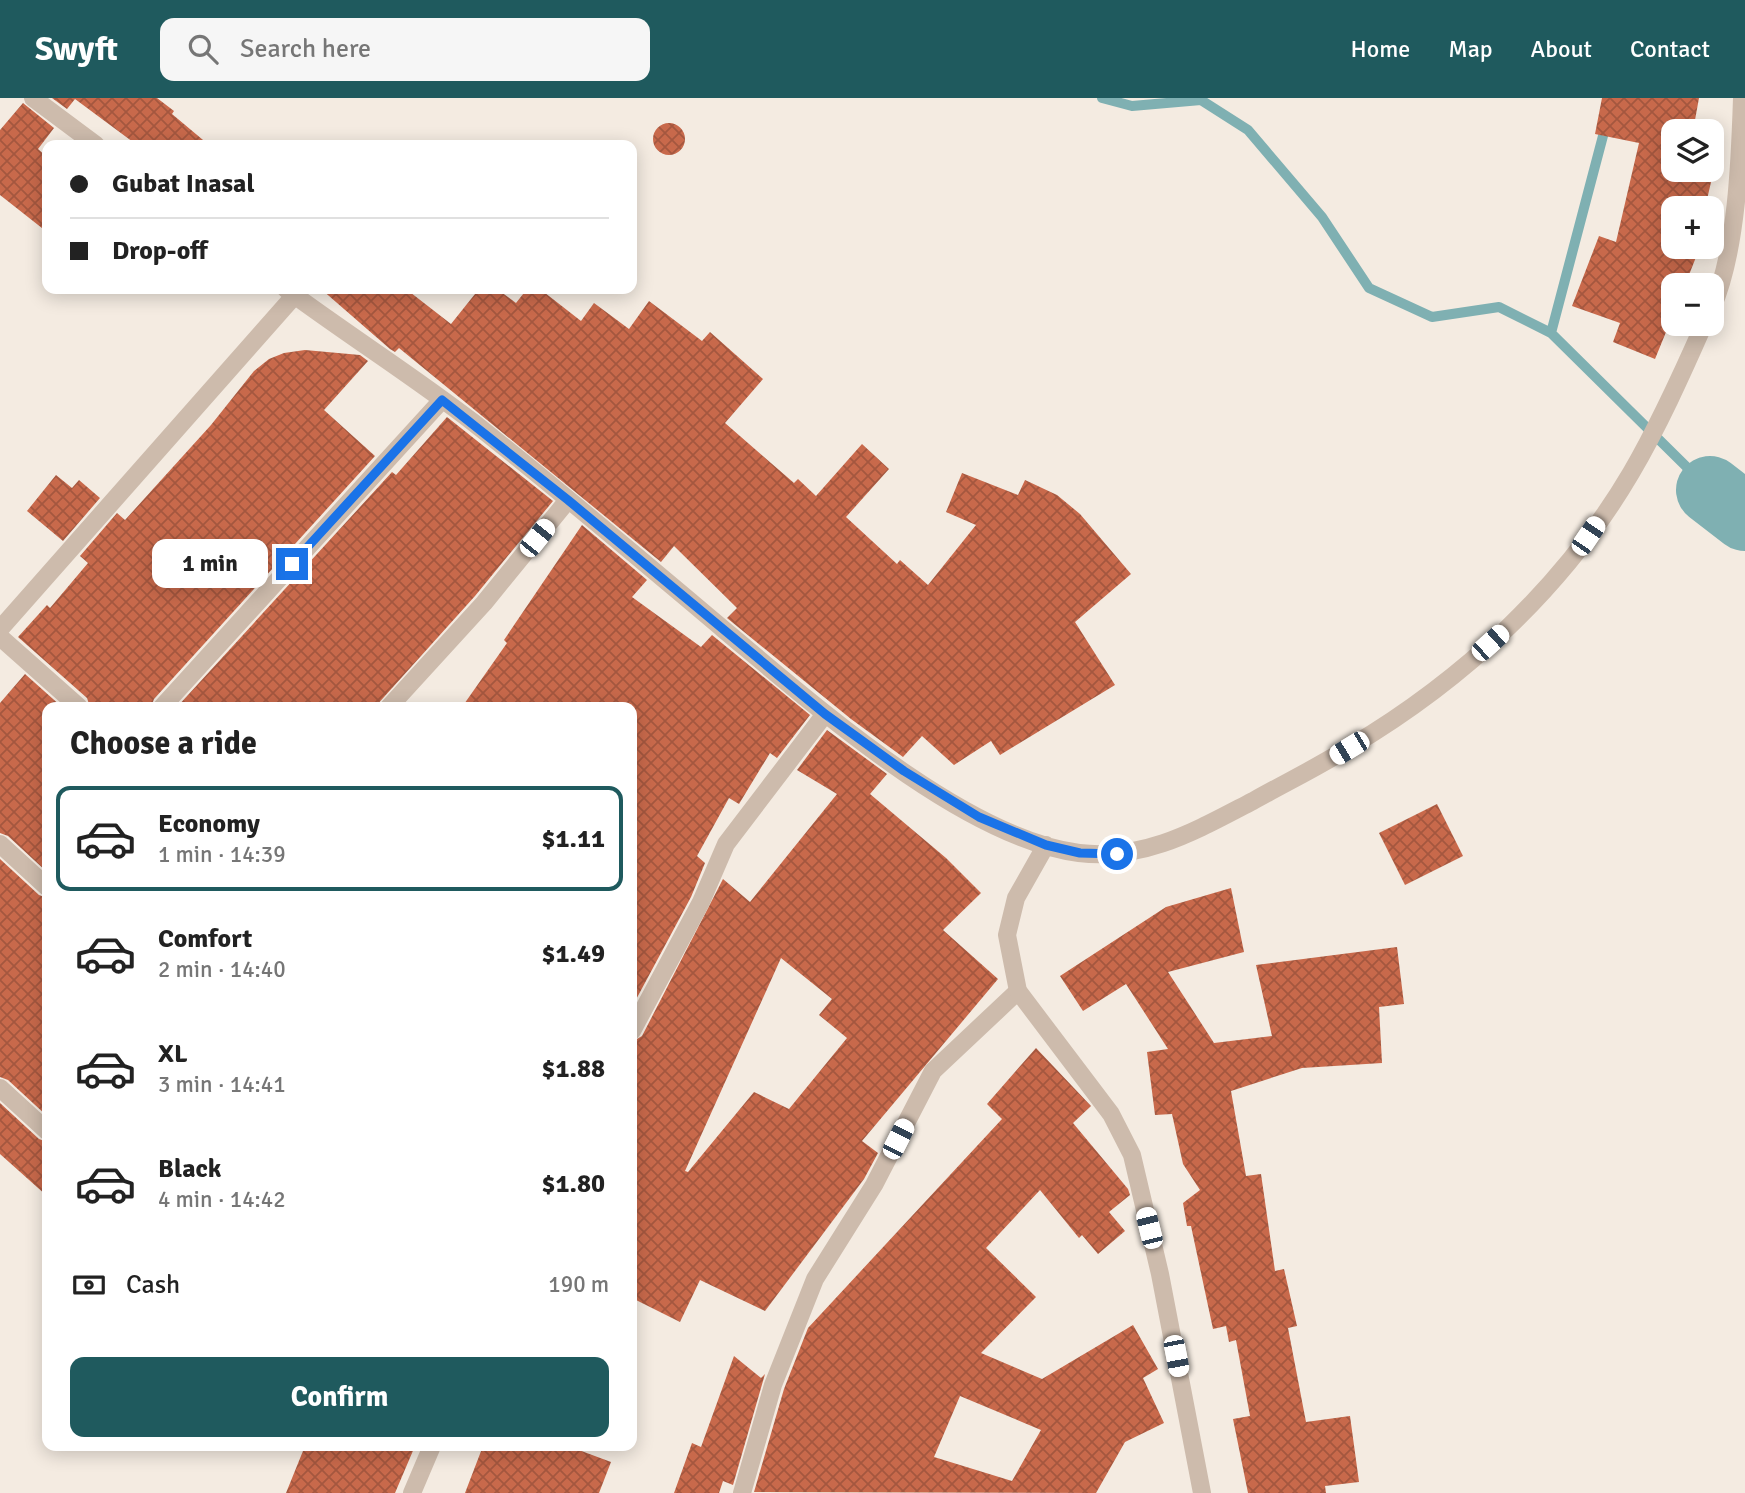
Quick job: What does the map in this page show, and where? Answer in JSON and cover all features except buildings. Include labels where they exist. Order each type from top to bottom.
[{"type":"street","points":[[33,98],[89,140]]},
{"type":"street","points":[[1721,273],[1730,234],[1739,168],[1742,98]]},
{"type":"street","points":[[0,629],[289,294]]},
{"type":"street","points":[[294,294],[442,400],[568,500],[825,714],[904,771],[979,817],[1046,845],[1080,853],[1117,854],[1164,845],[1330,760],[1433,693],[1522,614],[1573,556],[1630,475],[1678,384],[1699,336]]},
{"type":"street","points":[[167,702],[442,400]]},
{"type":"street","points":[[394,702],[484,603],[568,500]]},
{"type":"street","points":[[0,637],[73,702]]},
{"type":"street","points":[[637,1022],[701,901],[726,844],[825,714]]},
{"type":"street","points":[[0,844],[42,882]]},
{"type":"street","points":[[1046,845],[1016,898],[1007,935],[1018,991],[1111,1114],[1132,1155],[1160,1274],[1202,1493]]},
{"type":"street","points":[[742,1493],[773,1385],[816,1279],[874,1185],[933,1071],[1018,991]]},
{"type":"street","points":[[0,1088],[42,1126]]},
{"type":"street","points":[[412,1493],[430,1451]]},
{"type":"waterway","points":[[1102,98],[1132,106],[1201,100],[1248,130],[1322,217],[1369,288],[1432,317],[1499,307],[1551,333],[1710,490]]},
{"type":"waterway","points":[[1551,333],[1613,98]]},
{"type":"waterway","points":[[1710,490],[1745,517]]},
{"type":"route","points":[[292,564],[442,400],[568,500],[825,714],[904,771],[979,817],[1046,845],[1080,853],[1117,854]]}]
